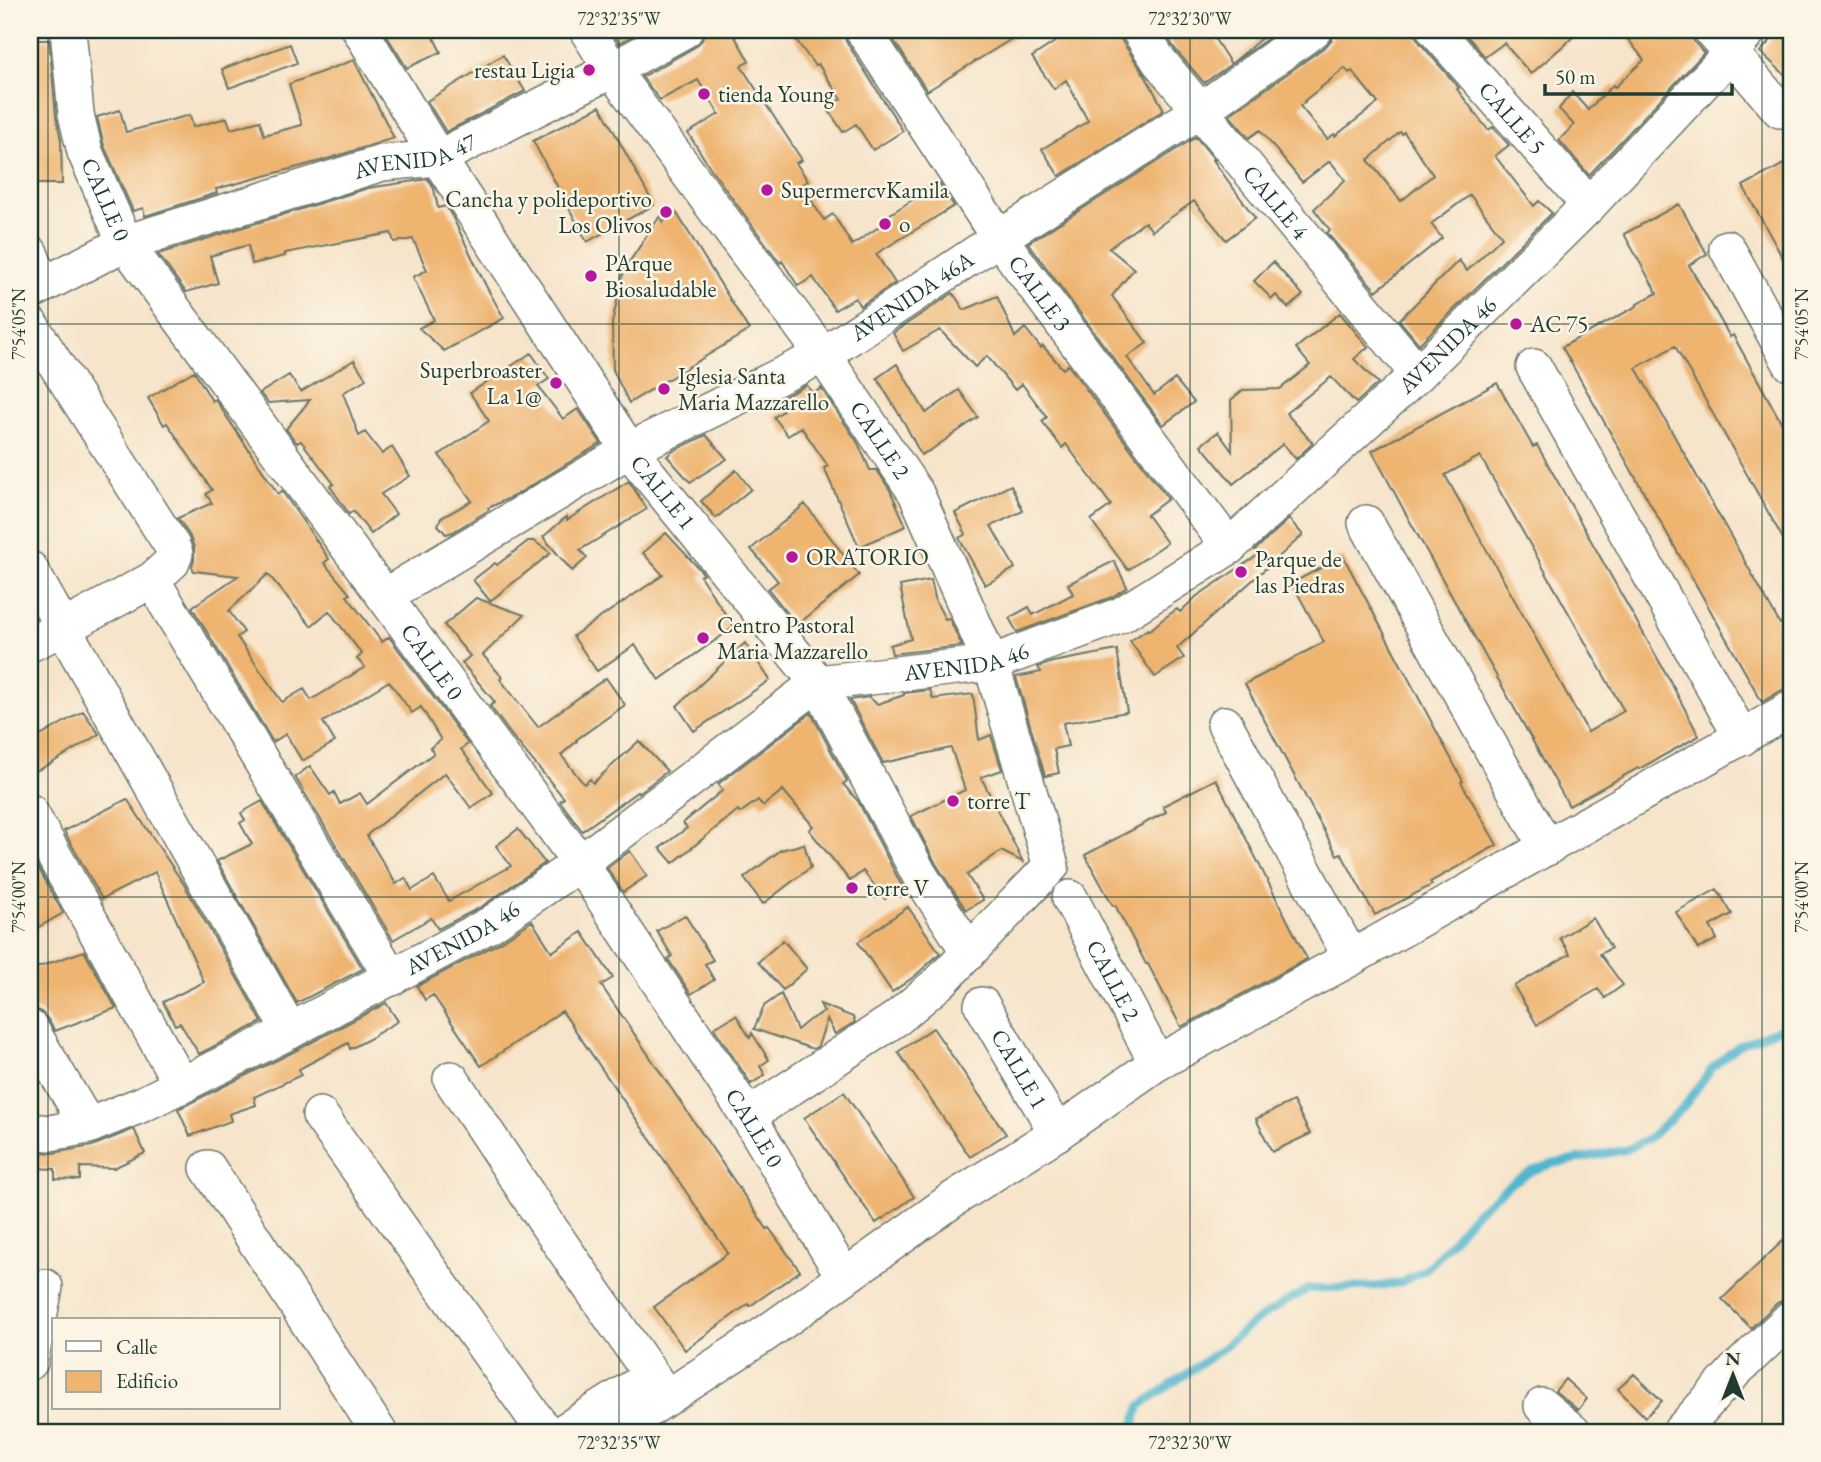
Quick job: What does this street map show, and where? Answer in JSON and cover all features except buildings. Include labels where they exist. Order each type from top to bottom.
[{"type":"street","name":"CALLE 0","points":[[68,30],[76,114],[85,152],[125,243],[580,863],[748,1116],[844,1277]]},
{"type":"street","name":"CALLE 1","points":[[360,30],[438,158],[629,450],[818,684],[919,874],[969,953]]},
{"type":"street","name":"CALLE 2","points":[[587,30],[612,70],[823,355],[916,493],[991,663],[1051,866],[969,953]]},
{"type":"street","name":"AVENIDA 47","points":[[36,288],[125,243],[382,163],[438,158],[685,30]]},
{"type":"street","name":"CALLE 3","points":[[863,30],[999,237],[1229,547]]},
{"type":"street","name":"CALLE 4","points":[[1139,30],[1159,61],[1418,374]]},
{"type":"street","name":"AVENIDA 46A","points":[[385,596],[629,450],[823,355],[999,237],[1201,110],[1314,30]]},
{"type":"street","name":"CALLE 5","points":[[1435,30],[1589,205]]},
{"type":"street","name":"AVENIDA 46","points":[[30,1130],[50,1133],[88,1126],[144,1104],[290,1031],[491,924],[580,863],[818,684],[991,663],[1121,615],[1229,547],[1418,374],[1589,205],[1730,38]]},
{"type":"street","points":[[1730,38],[1780,110]]},
{"type":"street","points":[[1727,248],[1791,364]]},
{"type":"street","points":[[30,253],[36,288]]},
{"type":"street","points":[[30,324],[175,554],[172,562],[152,580],[30,644]]},
{"type":"street","points":[[1534,368],[1742,737]]},
{"type":"street","points":[[1366,523],[1547,848]]},
{"type":"street","points":[[30,569],[290,1031]]},
{"type":"street","points":[[152,580],[392,978]]},
{"type":"street","points":[[563,1432],[765,1334],[955,1198],[1057,1133],[1157,1063],[1351,958],[1791,709]]},
{"type":"street","points":[[1225,724],[1351,958]]},
{"type":"street","points":[[30,813],[182,1086]]},
{"type":"street","name":"CALLE 2","points":[[1070,898],[1157,1063]]},
{"type":"street","points":[[748,1116],[897,1018],[969,953]]},
{"type":"street","name":"CALLE 1","points":[[982,1005],[1057,1133]]},
{"type":"street","points":[[30,1028],[88,1126]]},
{"type":"street","points":[[451,1079],[660,1387]]},
{"type":"street","points":[[320,1115],[545,1432]]},
{"type":"street","points":[[208,1168],[379,1432]]},
{"type":"street","points":[[30,1362],[45,1287]]},
{"type":"street","points":[[1680,1432],[1735,1371],[1791,1318]]},
{"type":"street","points":[[614,1432],[660,1387]]},
{"type":"street","points":[[1542,1406],[1573,1432]]},
{"type":"waterway","points":[[1132,1432],[1140,1406],[1285,1302],[1308,1289],[1400,1283],[1426,1269],[1476,1212],[1512,1183],[1532,1171],[1552,1164],[1625,1150],[1648,1139],[1683,1108],[1712,1068],[1738,1046],[1791,1024]]},
{"type":"place","name":"restau Ligia","points":[[589,70]]},
{"type":"place","name":"tienda Young","points":[[704,94]]},
{"type":"place","name":"SupermercvKamila","points":[[767,190]]},
{"type":"place","name":"Cancha y polideportivo Los Olivos","points":[[666,212]]},
{"type":"place","name":"o","points":[[885,224]]},
{"type":"place","name":"PArque Biosaludable","points":[[591,276]]},
{"type":"place","name":"AC 75","points":[[1516,324]]},
{"type":"place","name":"Superbroaster La 1@","points":[[556,383]]},
{"type":"place","name":"Iglesia Santa Maria Mazzarello","points":[[664,389]]},
{"type":"place","name":"ORATORIO","points":[[792,557]]},
{"type":"place","name":"Parque de las Piedras","points":[[1241,572]]},
{"type":"place","name":"Centro Pastoral Maria Mazzarello","points":[[703,638]]},
{"type":"place","name":"torre T","points":[[953,801]]},
{"type":"place","name":"torre V","points":[[852,888]]}]
